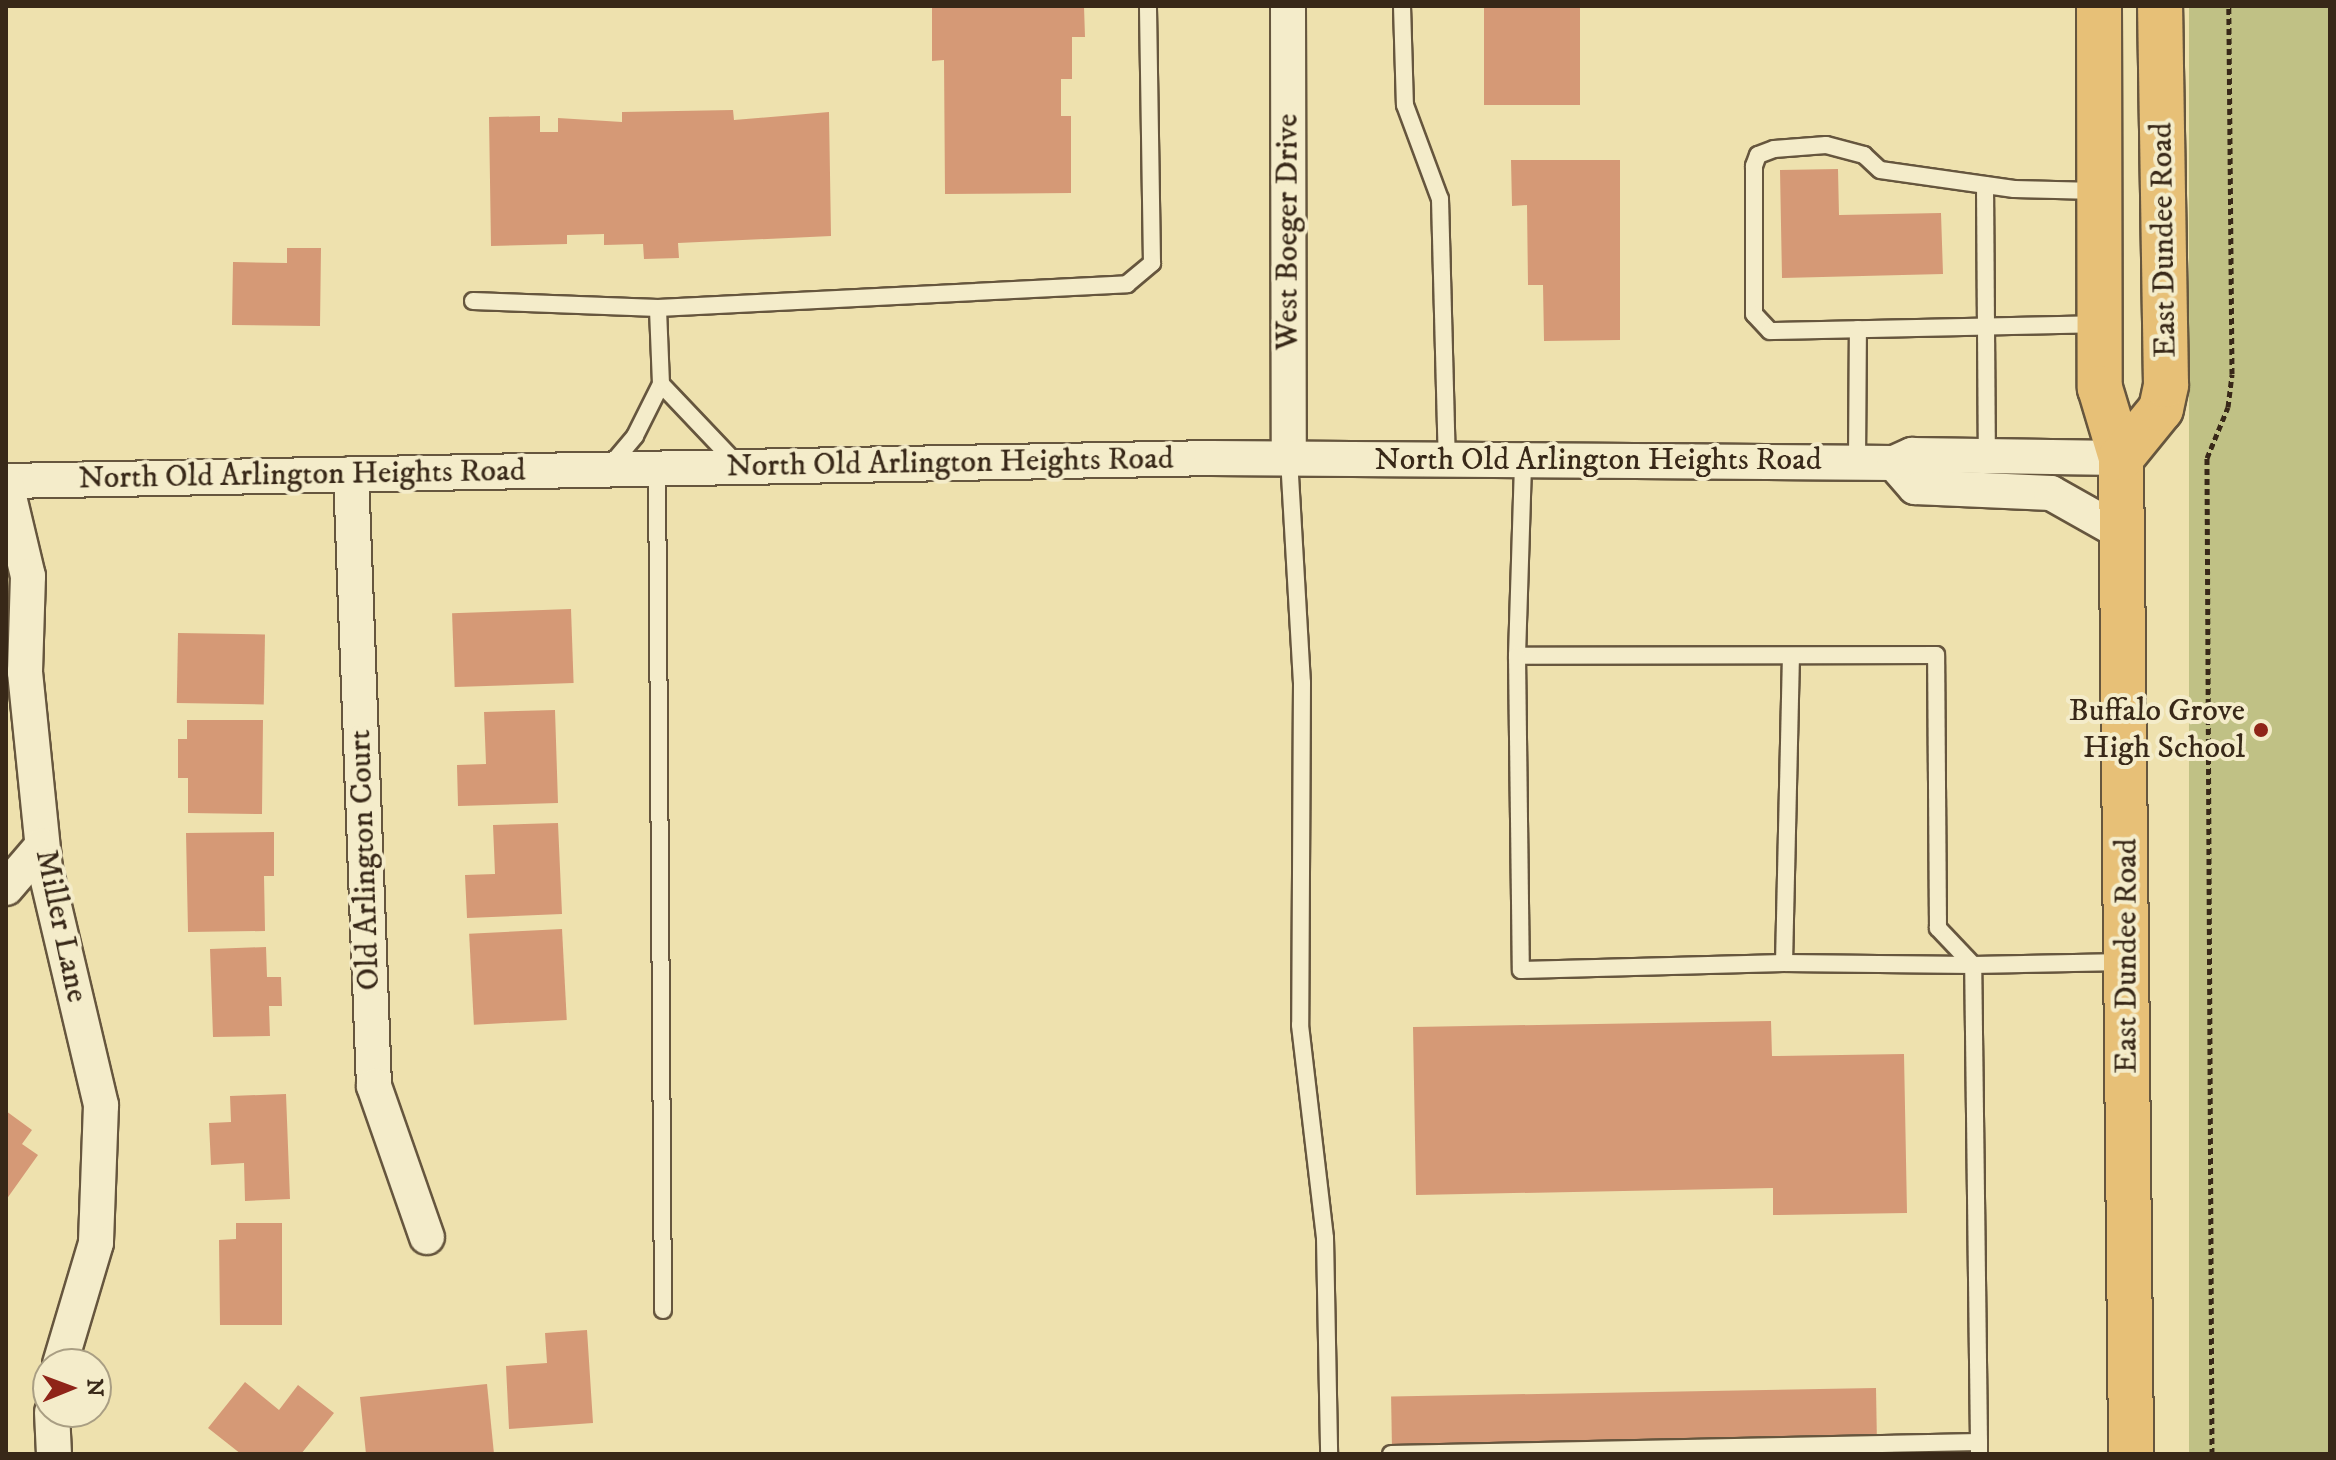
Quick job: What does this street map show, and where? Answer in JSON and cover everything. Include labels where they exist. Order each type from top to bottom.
[{"type":"main road","name":"East Dundee Road","points":[[2099,6],[2099,324],[2103,415],[2121,458],[2131,1454]]},
{"type":"main road","name":"East Dundee Road","points":[[2121,458],[2161,409],[2166,385],[2160,6]]},
{"type":"street","name":"West Boeger Drive","points":[[1288,6],[1289,458]]},
{"type":"street","name":"North Old Arlington Heights Road","points":[[6,482],[1289,458],[1894,463],[1912,455],[2121,458]]},
{"type":"street","points":[[1894,463],[1915,487],[2051,493],[2122,533]]},
{"type":"street","name":"Old Arlington Court","points":[[351,474],[374,1086],[427,1237]]},
{"type":"street","name":"Miller Lane","points":[[6,482],[28,576],[15,672],[42,846],[101,1105],[96,1243],[65,1348]]},
{"type":"street","points":[[6,888],[42,846]]},
{"type":"street","points":[[53,1428],[54,1454]]},
{"type":"lane","points":[[473,301],[658,308],[1127,284],[1142,276],[1152,263],[1148,6]]},
{"type":"lane","points":[[1402,6],[1405,105],[1440,199],[1447,459]]},
{"type":"lane","points":[[2098,191],[1985,185],[1880,170],[1864,155],[1826,145],[1758,155],[1754,314],[1770,331],[2099,324]]},
{"type":"lane","points":[[1985,185],[1987,456]]},
{"type":"lane","points":[[606,470],[635,436],[661,384],[658,308]]},
{"type":"lane","points":[[1857,462],[1858,329]]},
{"type":"lane","points":[[661,384],[743,468]]},
{"type":"lane","points":[[1289,458],[1302,683],[1300,1025],[1325,1238],[1329,1454]]},
{"type":"lane","points":[[1523,460],[1517,656],[1521,970],[1784,963],[1973,965],[2127,962]]},
{"type":"lane","points":[[657,470],[663,1310]]},
{"type":"lane","points":[[1391,1454],[1979,1448],[1973,965],[1938,928],[1936,655],[1517,656]]},
{"type":"lane","points":[[1784,963],[1791,656]]},
{"type":"path","points":[[2212,1454],[2206,471],[2232,374],[2229,6]]},
{"type":"green space","name":"Buffalo Grove High School","points":[[2189,6],[2330,6],[2330,1454],[2189,1454]]},
{"type":"building","points":[[932,6],[1084,6],[1085,37],[1072,37],[1072,79],[1061,79],[1061,116],[1071,116],[1071,193],[945,194],[944,60],[932,61]]},
{"type":"building","points":[[1484,6],[1580,6],[1580,105],[1484,105]]},
{"type":"building","points":[[733,110],[734,120],[829,112],[831,236],[678,243],[679,258],[644,259],[643,244],[604,245],[604,234],[567,235],[567,244],[491,246],[489,117],[540,116],[540,132],[558,132],[558,118],[622,122],[622,112]]},
{"type":"building","points":[[1511,160],[1620,160],[1620,340],[1544,341],[1543,285],[1528,285],[1527,205],[1512,206]]},
{"type":"building","points":[[1838,169],[1839,215],[1941,213],[1943,274],[1782,278],[1780,170]]},
{"type":"building","points":[[287,248],[321,248],[320,326],[232,325],[233,262],[287,263]]},
{"type":"building","points":[[571,609],[574,683],[455,687],[452,613]]},
{"type":"building","points":[[178,633],[265,635],[264,705],[177,703]]},
{"type":"building","points":[[555,710],[558,803],[458,806],[457,765],[486,764],[484,712]]},
{"type":"building","points":[[187,720],[263,720],[262,814],[188,813],[188,778],[178,778],[178,739],[187,739]]},
{"type":"building","points":[[558,823],[562,914],[467,918],[465,875],[495,874],[493,825]]},
{"type":"building","points":[[274,832],[274,876],[264,876],[265,931],[188,932],[186,833]]},
{"type":"building","points":[[562,929],[567,1020],[474,1025],[469,934]]},
{"type":"building","points":[[266,947],[267,977],[281,977],[282,1006],[269,1006],[270,1036],[213,1037],[210,949]]},
{"type":"building","points":[[1771,1021],[1772,1056],[1904,1054],[1907,1213],[1773,1215],[1773,1188],[1416,1195],[1413,1027]]},
{"type":"building","points":[[286,1094],[290,1199],[245,1201],[244,1163],[211,1165],[209,1123],[231,1122],[230,1096]]},
{"type":"building","points":[[6,1111],[32,1130],[22,1144],[38,1155],[6,1200]]},
{"type":"building","points":[[236,1223],[282,1223],[282,1325],[220,1325],[219,1240],[236,1239]]},
{"type":"building","points":[[587,1330],[593,1423],[509,1429],[506,1366],[547,1363],[545,1333]]},
{"type":"building","points":[[245,1382],[279,1410],[298,1385],[334,1413],[301,1454],[241,1454],[208,1428]]},
{"type":"building","points":[[487,1384],[494,1454],[366,1454],[360,1397]]},
{"type":"building","points":[[1876,1388],[1877,1454],[1392,1454],[1391,1396]]},
{"type":"place","name":"Buffalo Grove High School","points":[[2261,730]]}]
